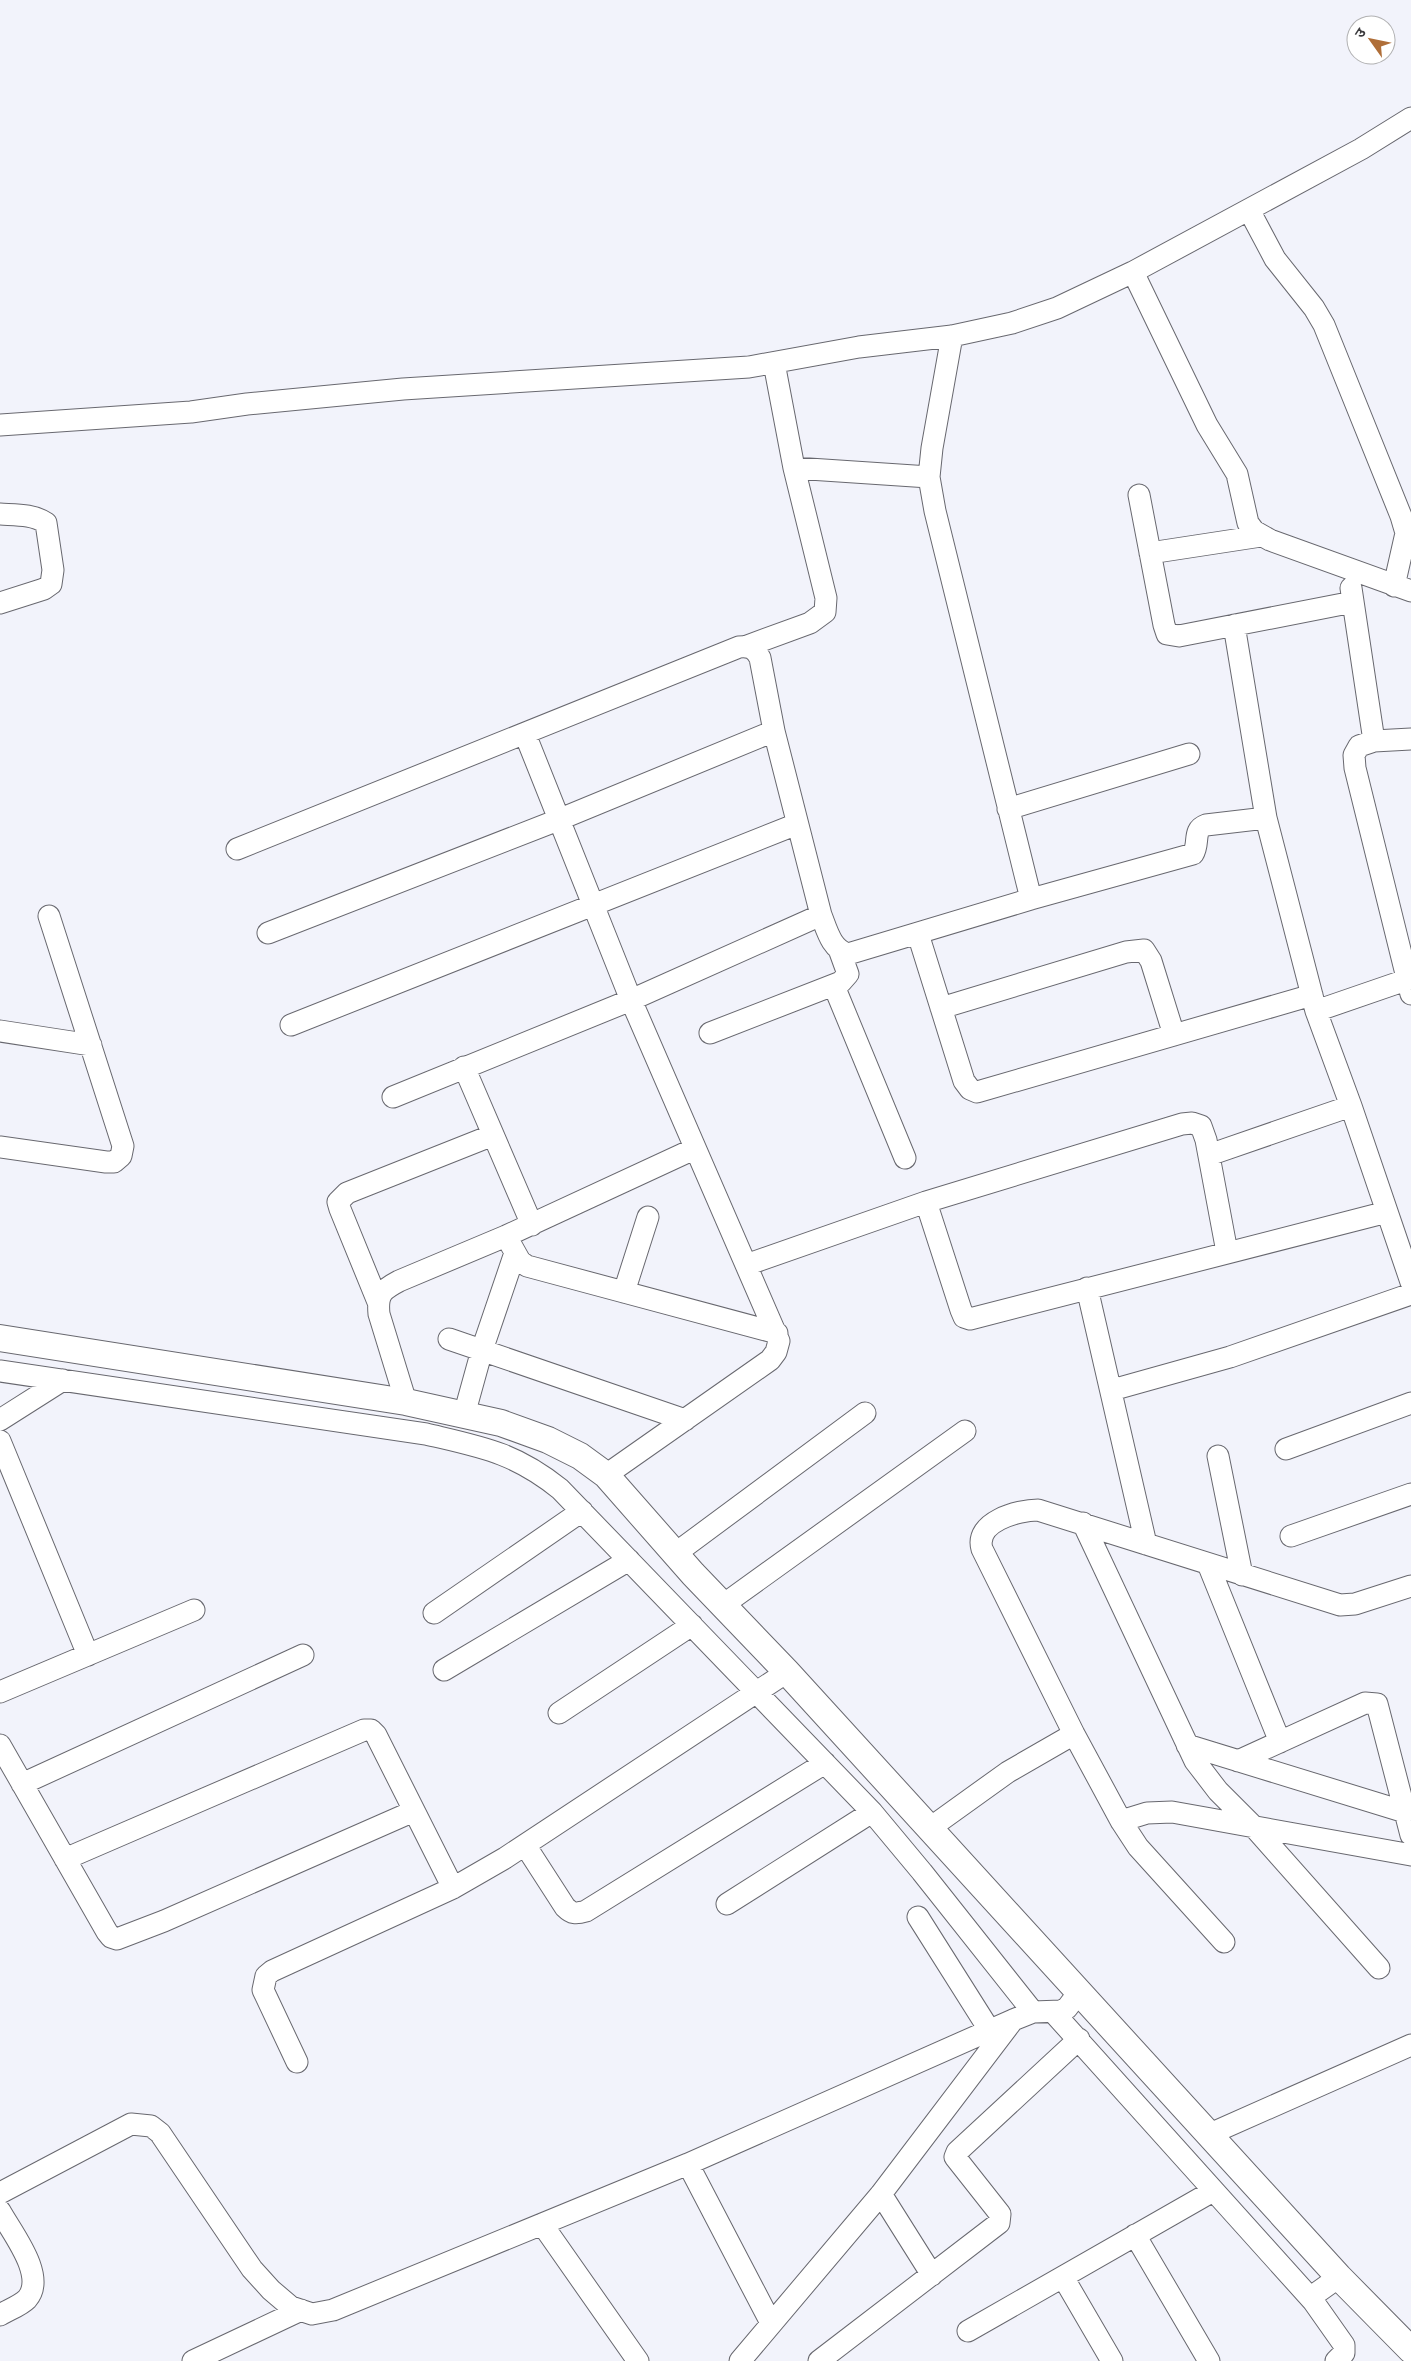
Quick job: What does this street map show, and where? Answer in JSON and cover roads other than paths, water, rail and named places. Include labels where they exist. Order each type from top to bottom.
[{"type":"street","points":[[0,425],[191,412],[246,404],[403,389],[696,371],[774,363],[858,347],[952,336],[1012,323],[1056,308],[1133,272],[1361,149],[1409,126]]},
{"type":"street","points":[[1133,272],[1207,426],[1237,474],[1248,523],[1261,536],[1403,588],[1406,533],[1401,516],[1324,325],[1314,308],[1274,259],[1249,210]]},
{"type":"street","points":[[952,336],[932,448],[929,477],[935,511],[1031,899]]},
{"type":"street","points":[[237,849],[739,647],[747,646],[810,623],[825,612],[826,598],[794,468],[774,363]]},
{"type":"street","points":[[794,468],[929,477]]},
{"type":"street","points":[[1138,495],[1167,634],[1179,636],[1353,602]]},
{"type":"street","points":[[0,514],[30,516],[39,518],[46,523],[53,570],[50,584],[44,589],[0,602]]},
{"type":"street","points":[[1150,553],[1261,536]]},
{"type":"street","points":[[1348,569],[1374,741]]},
{"type":"street","points":[[1234,625],[1266,818],[1314,1003],[1411,1282]]},
{"type":"street","points":[[710,1033],[834,986],[846,978],[848,974],[840,952],[834,945],[821,915],[774,732],[760,658],[753,648],[747,646]]},
{"type":"street","points":[[268,933],[558,820],[774,732]]},
{"type":"street","points":[[525,734],[631,1000],[694,1149],[779,1341],[776,1352],[770,1360],[606,1475]]},
{"type":"street","points":[[918,934],[964,1081],[970,1089],[977,1092],[1174,1035],[1314,1003],[1409,987],[1355,768],[1354,755],[1359,746],[1374,741],[1411,739]]},
{"type":"street","points":[[1008,809],[1189,754]]},
{"type":"street","points":[[840,952],[848,954],[857,953],[1031,899],[1193,854],[1197,845],[1197,831],[1200,827],[1266,818]]},
{"type":"street","points":[[291,1026],[797,824]]},
{"type":"street","points":[[393,1097],[631,1000],[821,915]]},
{"type":"street","points":[[0,1147],[106,1162],[114,1162],[121,1156],[123,1146],[49,916]]},
{"type":"street","points":[[941,1008],[1126,952],[1144,950],[1151,961],[1174,1035]]},
{"type":"street","points":[[834,986],[905,1158]]},
{"type":"street","points":[[0,1031],[91,1045]]},
{"type":"street","points":[[464,1068],[532,1225]]},
{"type":"street","points":[[1209,1154],[1351,1106]]},
{"type":"street","points":[[746,1265],[926,1202],[1182,1124],[1192,1123],[1201,1126],[1209,1154],[1228,1252]]},
{"type":"street","points":[[406,1402],[379,1314],[378,1302],[338,1202],[347,1193],[493,1136]]},
{"type":"street","points":[[378,1302],[384,1289],[399,1281],[511,1245],[532,1225],[694,1149]]},
{"type":"street","points":[[926,1202],[964,1317],[970,1319],[1387,1212]]},
{"type":"street","points":[[624,1292],[648,1217]]},
{"type":"street","points":[[511,1245],[527,1266],[777,1333]]},
{"type":"street","points":[[464,1415],[511,1245]]},
{"type":"street","points":[[1087,1288],[1146,1544]]},
{"type":"street","points":[[1112,1390],[1230,1357],[1411,1294]]},
{"type":"street","points":[[0,1338],[156,1377],[357,1422],[426,1434],[489,1449],[515,1458],[537,1470],[560,1489],[692,1625],[772,1682],[930,1828],[1062,2004],[1079,2039],[1213,2191],[1326,2287],[1411,2350]]},
{"type":"street","points":[[449,1339],[685,1420]]},
{"type":"street","points":[[0,1371],[63,1380],[156,1377],[406,1402],[501,1423],[548,1440],[580,1456],[606,1475],[723,1605],[825,1763],[872,1812],[922,1872],[1062,2004],[1210,2134],[1326,2287],[1344,2345],[1344,2353],[1336,2361]]},
{"type":"street","points":[[0,1420],[63,1380]]},
{"type":"street","points":[[1286,1449],[1411,1403]]},
{"type":"street","points":[[676,1552],[865,1413]]},
{"type":"street","points":[[723,1605],[965,1431]]},
{"type":"street","points":[[0,1441],[88,1655]]},
{"type":"street","points":[[1218,1456],[1242,1575]]},
{"type":"street","points":[[1291,1536],[1411,1494]]},
{"type":"street","points":[[1224,1942],[1138,1847],[1121,1821],[1074,1734],[980,1542],[986,1528],[1013,1512],[1038,1510],[1340,1605],[1355,1604],[1411,1586]]},
{"type":"street","points":[[434,1613],[582,1511]]},
{"type":"street","points":[[1083,1523],[1187,1745],[1218,1791],[1254,1827],[1379,1968]]},
{"type":"street","points":[[444,1670],[629,1560]]},
{"type":"street","points":[[1208,1564],[1280,1742]]},
{"type":"street","points":[[0,1692],[194,1610]]},
{"type":"street","points":[[559,1713],[692,1625]]},
{"type":"street","points":[[22,1784],[303,1655]]},
{"type":"street","points":[[297,2062],[263,1990],[266,1976],[272,1971],[453,1888],[525,1845],[772,1682]]},
{"type":"street","points":[[1238,1761],[1365,1703],[1377,1704],[1411,1835]]},
{"type":"street","points":[[66,1860],[364,1730],[371,1730],[376,1735],[453,1888]]},
{"type":"street","points":[[930,1828],[1008,1772],[1074,1734]]},
{"type":"street","points":[[0,1745],[106,1932],[111,1937],[124,1938],[414,1811]]},
{"type":"street","points":[[1187,1745],[1405,1812]]},
{"type":"street","points":[[525,1845],[565,1907],[572,1913],[578,1914],[825,1763]]},
{"type":"street","points":[[1121,1821],[1160,1811],[1411,1855]]},
{"type":"street","points":[[727,1904],[872,1812]]},
{"type":"street","points":[[918,1918],[990,2031]]},
{"type":"street","points":[[0,2193],[131,2124],[151,2126],[160,2133],[252,2269],[291,2307],[312,2314],[334,2310],[688,2164],[1013,2020],[1062,2004]]},
{"type":"street","points":[[740,2361],[881,2194],[1013,2020]]},
{"type":"street","points":[[819,2361],[996,2226],[1001,2218],[1000,2214],[955,2157],[957,2152],[1079,2039]]},
{"type":"street","points":[[1210,2134],[1411,2045]]},
{"type":"street","points":[[688,2164],[772,2323]]},
{"type":"street","points":[[968,2331],[1213,2191]]},
{"type":"street","points":[[881,2194],[932,2275]]},
{"type":"street","points":[[0,2211],[34,2275],[34,2286],[26,2299],[0,2315]]},
{"type":"street","points":[[542,2224],[638,2361]]},
{"type":"street","points":[[1135,2235],[1209,2361]]},
{"type":"street","points":[[1063,2276],[1112,2361]]},
{"type":"street","points":[[193,2361],[300,2310]]}]
